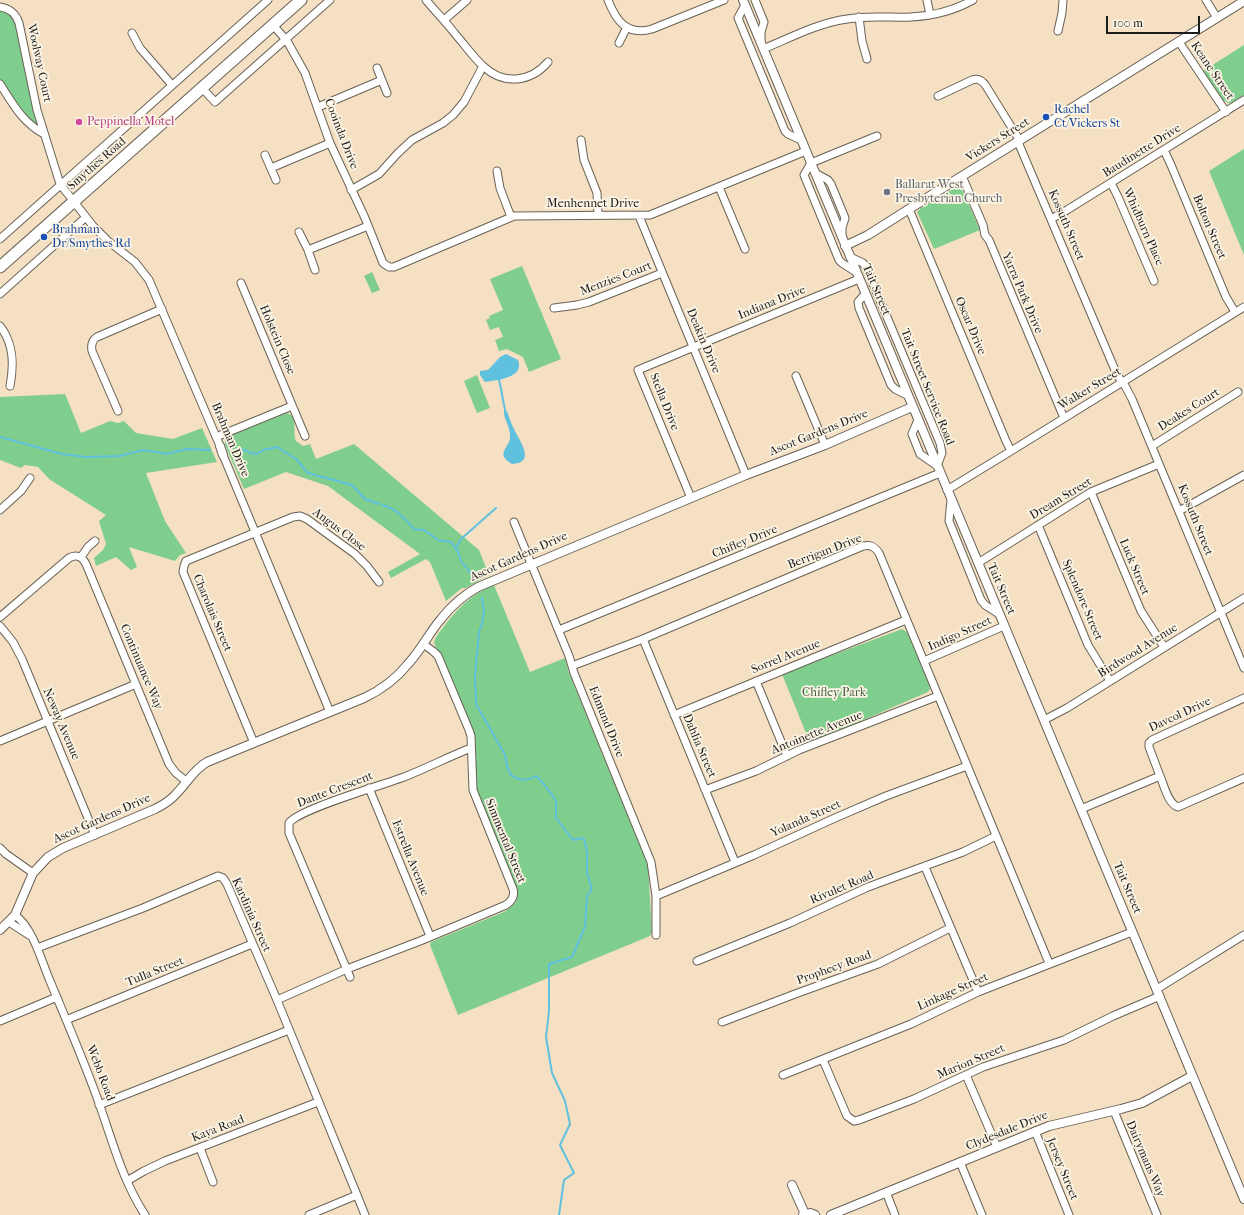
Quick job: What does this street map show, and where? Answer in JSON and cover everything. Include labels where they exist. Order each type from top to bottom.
[{"type":"main road","name":"Smythes Road","points":[[0,267],[301,0]]},
{"type":"street","points":[[0,239],[268,0]]},
{"type":"street","points":[[202,88],[215,102],[330,0]]},
{"type":"street","points":[[426,0],[483,66],[490,72],[499,76],[517,80],[534,74],[548,62]]},
{"type":"street","points":[[444,20],[467,0]]},
{"type":"street","points":[[608,0],[618,20],[627,28],[641,31],[652,29],[724,0]]},
{"type":"street","points":[[755,0],[764,22],[761,34],[762,46],[837,21],[871,16],[915,17],[930,15],[951,10],[973,0]]},
{"type":"street","points":[[927,0],[930,15]]},
{"type":"street","points":[[1058,30],[1063,0]]},
{"type":"street","points":[[1206,0],[1217,18]]},
{"type":"street","name":"Vickers Street","points":[[846,246],[868,235],[909,210],[1244,1]]},
{"type":"street","points":[[744,3],[739,18],[785,130],[788,134],[801,140]]},
{"type":"street","name":"Tait Street","points":[[744,3],[1244,1199]]},
{"type":"street","name":"Woolway Court","points":[[0,6],[11,12],[20,23],[36,105],[44,134],[60,185],[74,202]]},
{"type":"street","points":[[859,17],[862,41],[867,58]]},
{"type":"street","name":"Cooinda Drive","points":[[273,25],[286,39],[305,73],[330,143],[368,226],[383,263],[390,266]]},
{"type":"street","points":[[619,43],[627,28]]},
{"type":"street","points":[[132,33],[140,48],[172,85]]},
{"type":"street","name":"Keane Street","points":[[1179,42],[1226,112]]},
{"type":"street","points":[[351,190],[379,174],[412,140],[439,126],[453,115],[464,102],[483,66]]},
{"type":"street","points":[[377,68],[387,93]]},
{"type":"street","name":"Kossuth Street","points":[[938,96],[972,80],[976,79],[982,81],[1019,141],[1114,370],[1132,399],[1244,668]]},
{"type":"street","points":[[318,107],[382,80]]},
{"type":"street","points":[[0,84],[24,119],[44,134]]},
{"type":"street","name":"Baudinette Drive","points":[[1051,219],[1244,100]]},
{"type":"street","points":[[858,276],[838,258],[805,177],[805,173],[811,163],[877,136]]},
{"type":"street","points":[[581,140],[584,160],[597,191],[598,215]]},
{"type":"street","points":[[271,168],[330,143]]},
{"type":"street","name":"Bolton Street","points":[[1164,150],[1226,297],[1235,312]]},
{"type":"street","name":"Menhennet Drive","points":[[390,266],[401,263],[519,215],[639,216],[652,214],[806,151]]},
{"type":"street","points":[[265,155],[276,180]]},
{"type":"street","points":[[497,171],[500,188],[511,217]]},
{"type":"street","name":"Yarra Park Drive","points":[[962,176],[983,225],[985,235],[1064,418]]},
{"type":"street","name":"Whidburn Place","points":[[1111,183],[1154,281]]},
{"type":"street","points":[[719,187],[745,249]]},
{"type":"street","name":"Brahman Drive","points":[[74,202],[104,237],[139,267],[149,280],[224,455],[330,712]]},
{"type":"street","name":"Oscar Drive","points":[[909,210],[1004,436],[1012,451]]},
{"type":"street","name":"Deakin Drive","points":[[639,216],[746,475]]},
{"type":"street","points":[[0,294],[86,217]]},
{"type":"street","points":[[308,250],[368,226]]},
{"type":"street","points":[[299,232],[308,250],[315,270]]},
{"type":"street","name":"Tait Street Service Road","points":[[850,257],[864,264],[866,267],[940,443],[942,452],[938,468]]},
{"type":"street","name":"Menzies Court","points":[[554,308],[586,303],[662,273]]},
{"type":"street","name":"Indiana Drive","points":[[694,347],[858,276]]},
{"type":"street","name":"Holstein Close","points":[[241,282],[292,406],[306,436]]},
{"type":"street","name":"Walker Street","points":[[947,490],[1122,383],[1244,306]]},
{"type":"street","points":[[118,411],[92,351],[91,347],[93,342],[97,337],[162,309]]},
{"type":"street","points":[[0,326],[8,341],[13,359],[10,386]]},
{"type":"street","name":"Stella Drive","points":[[691,498],[638,370],[694,347]]},
{"type":"street","points":[[796,376],[825,445]]},
{"type":"street","name":"Deakes Court","points":[[1152,446],[1238,392]]},
{"type":"street","points":[[216,437],[292,406]]},
{"type":"street","name":"Ascot Gardens Drive","points":[[15,915],[33,873],[41,864],[56,852],[164,805],[176,795],[194,772],[207,762],[371,694],[385,685],[408,665],[445,614],[466,594],[483,584],[746,475],[825,445],[912,407]]},
{"type":"street","name":"Dream Street","points":[[978,563],[1091,492],[1159,464]]},
{"type":"street","name":"Chifley Drive","points":[[559,630],[938,468]]},
{"type":"street","points":[[1179,511],[1244,475]]},
{"type":"street","points":[[0,510],[21,491],[30,478]]},
{"type":"street","name":"Luck Street","points":[[1091,492],[1140,611],[1164,647]]},
{"type":"street","points":[[951,500],[949,521],[979,594],[984,604],[999,614]]},
{"type":"street","name":"Angus Close","points":[[256,532],[295,516],[302,516],[355,554],[367,566],[379,582]]},
{"type":"street","name":"Edmund Drive","points":[[514,522],[559,630],[651,862],[656,896],[656,935]]},
{"type":"street","name":"Splendore Street","points":[[1038,525],[1088,645],[1110,681]]},
{"type":"street","name":"Charolais Street","points":[[254,743],[183,569],[184,565],[189,560],[256,532]]},
{"type":"street","points":[[0,617],[69,558],[74,556],[81,557],[88,547],[95,541]]},
{"type":"street","name":"Berrigan Drive","points":[[572,666],[643,639],[866,546],[872,546],[878,551],[1049,964]]},
{"type":"street","name":"Continuance Way","points":[[81,557],[86,564],[171,766],[176,773],[186,781]]},
{"type":"street","name":"Birdwood Avenue","points":[[1044,720],[1066,708],[1244,598]]},
{"type":"street","name":"Sorrel Avenue","points":[[674,715],[906,620]]},
{"type":"street","name":"Neway Avenue","points":[[0,626],[10,638],[19,653],[95,835]]},
{"type":"street","name":"Indigo Street","points":[[924,661],[1004,626]]},
{"type":"street","name":"Dahlia Street","points":[[643,639],[735,862]]},
{"type":"street","name":"Simmental Street","points":[[277,1000],[347,969],[421,944],[430,936],[508,904],[513,897],[513,889],[473,790],[469,730],[438,656],[423,644]]},
{"type":"street","points":[[756,681],[787,756]]},
{"type":"street","points":[[0,741],[136,684]]},
{"type":"street","name":"Antoinette Avenue","points":[[706,790],[720,786],[787,756],[938,696]]},
{"type":"street","name":"Davcol Drive","points":[[1160,776],[1149,749],[1148,744],[1150,741],[1244,698]]},
{"type":"street","name":"Dante Crescent","points":[[347,969],[289,833],[288,825],[290,821],[297,816],[369,788],[428,768],[471,748]]},
{"type":"street","name":"Yolanda Street","points":[[656,896],[841,815],[967,766]]},
{"type":"street","points":[[1081,809],[1160,776],[1172,803],[1178,807],[1244,778]]},
{"type":"street","name":"Estrella Avenue","points":[[369,788],[430,936]]},
{"type":"street","name":"Rivulet Road","points":[[697,961],[790,923],[868,887],[963,852],[996,836]]},
{"type":"street","points":[[0,848],[33,873]]},
{"type":"street","points":[[925,867],[978,992]]},
{"type":"street","name":"Kardinia Street","points":[[37,948],[142,908],[218,876],[223,878],[227,884],[277,1000],[365,1215]]},
{"type":"street","points":[[0,930],[15,915]]},
{"type":"street","name":"Webb Road","points":[[15,915],[25,924],[37,948],[100,1105],[114,1149],[127,1181],[145,1215]]},
{"type":"street","name":"Webb Road","points":[[9,922],[32,938]]},
{"type":"street","name":"Prophecy Road","points":[[722,1022],[878,964],[950,928]]},
{"type":"street","name":"Linkage Street","points":[[783,1075],[911,1024],[978,992],[1132,932]]},
{"type":"street","name":"Marion Street","points":[[823,1060],[847,1116],[854,1121],[859,1120],[914,1099],[996,1062],[1064,1040],[1158,992],[1244,935]]},
{"type":"street","name":"Tulla Street","points":[[66,1020],[252,944]]},
{"type":"street","points":[[347,969],[350,977]]},
{"type":"street","points":[[0,1021],[57,997]]},
{"type":"street","points":[[100,1105],[289,1030]]},
{"type":"street","points":[[966,1075],[997,1147]]},
{"type":"street","name":"Clydesdale Drive","points":[[831,1215],[1035,1131],[1049,1126],[1114,1111],[1142,1102],[1192,1076]]},
{"type":"street","name":"Kaya Road","points":[[127,1181],[144,1171],[318,1102]]},
{"type":"street","name":"Dairymans Way","points":[[1114,1111],[1157,1215]]},
{"type":"street","name":"Jersey Street","points":[[1035,1131],[1069,1215]]},
{"type":"street","points":[[200,1148],[213,1182]]},
{"type":"street","points":[[960,1162],[982,1215]]},
{"type":"street","points":[[792,1185],[804,1215],[810,1213],[815,1215]]},
{"type":"street","name":"Tait Street","points":[[1238,1186],[1244,1204]]},
{"type":"street","points":[[886,1192],[895,1215]]},
{"type":"street","points":[[309,1215],[357,1196]]},
{"type":"green space","points":[[0,9],[6,11],[16,21],[39,126],[37,127],[19,110],[0,80]]},
{"type":"green space","points":[[1244,45],[1244,96],[1233,103],[1228,103],[1223,100],[1203,71]]},
{"type":"green space","points":[[1244,149],[1244,255],[1209,171]]},
{"type":"green space","points":[[955,188],[959,188],[963,191],[980,230],[934,249],[917,212],[921,208]]},
{"type":"green space","points":[[522,266],[561,359],[529,372],[523,357],[507,349],[499,351],[495,340],[503,337],[499,327],[490,330],[486,320],[490,318],[489,316],[503,310],[490,279]]},
{"type":"green space","points":[[372,272],[380,290],[372,293],[364,276]]},
{"type":"green space","points":[[477,375],[490,408],[477,413],[464,381]]},
{"type":"green space","points":[[65,394],[81,433],[110,421],[118,423],[124,421],[136,433],[173,439],[202,428],[217,462],[146,473],[165,521],[186,553],[180,555],[175,561],[129,547],[137,567],[131,570],[116,557],[96,566],[94,558],[103,550],[106,544],[99,521],[106,515],[49,479],[38,467],[25,465],[21,468],[0,460],[0,397]]},
{"type":"green space","points":[[286,413],[290,414],[294,420],[296,441],[303,446],[310,444],[316,459],[354,444],[479,550],[489,575],[466,588],[462,588],[446,601],[430,562],[426,559],[391,578],[388,572],[420,554],[328,486],[286,472],[244,489],[225,445],[225,440],[229,436]]},
{"type":"green space","points":[[494,585],[530,672],[565,658],[569,673],[648,865],[652,932],[650,936],[458,1015],[430,945],[431,942],[506,911],[516,902],[518,893],[476,789],[474,731],[434,643],[438,634],[458,609],[478,593]]},
{"type":"green space","name":"Chifley Park","points":[[902,629],[907,632],[929,684],[930,689],[928,692],[810,743],[782,674]]},
{"type":"water","points":[[506,354],[518,360],[519,366],[517,371],[509,377],[485,382],[480,375],[480,371],[488,370],[500,357]]},
{"type":"water","points":[[504,410],[507,411],[524,450],[524,460],[519,463],[512,464],[504,457],[510,435]]},
{"type":"waterway","points":[[499,379],[505,410]]},
{"type":"waterway","points":[[0,437],[62,454],[86,457],[120,456],[143,450],[167,454],[187,449],[210,450]]},
{"type":"waterway","points":[[232,451],[245,450],[257,454],[263,450],[277,447],[296,459],[308,473],[352,485],[365,499],[379,504]]},
{"type":"waterway","points":[[382,505],[396,511],[414,529],[424,530],[438,540],[451,542],[458,552],[461,561],[473,576]]},
{"type":"waterway","points":[[456,548],[461,539],[496,508]]},
{"type":"waterway","points":[[482,598],[484,610],[479,632],[475,676],[476,704],[505,755],[507,766],[511,775],[524,780],[536,776],[538,777],[556,801],[556,818],[573,840],[584,839],[587,852],[587,872],[591,891],[587,896],[585,927],[572,957],[549,964],[549,1011],[546,1037],[552,1073],[565,1101],[570,1124],[560,1145],[574,1173],[564,1180],[559,1215]]},
{"type":"place","name":"Rachel Ct/Vickers St","points":[[1046,117]]},
{"type":"place","name":"Peppinella Motel","points":[[79,122]]},
{"type":"place","name":"Ballarat West Presbyterian Church","points":[[887,192]]},
{"type":"place","name":"Brahman Dr/Smythes Rd","points":[[44,237]]}]
